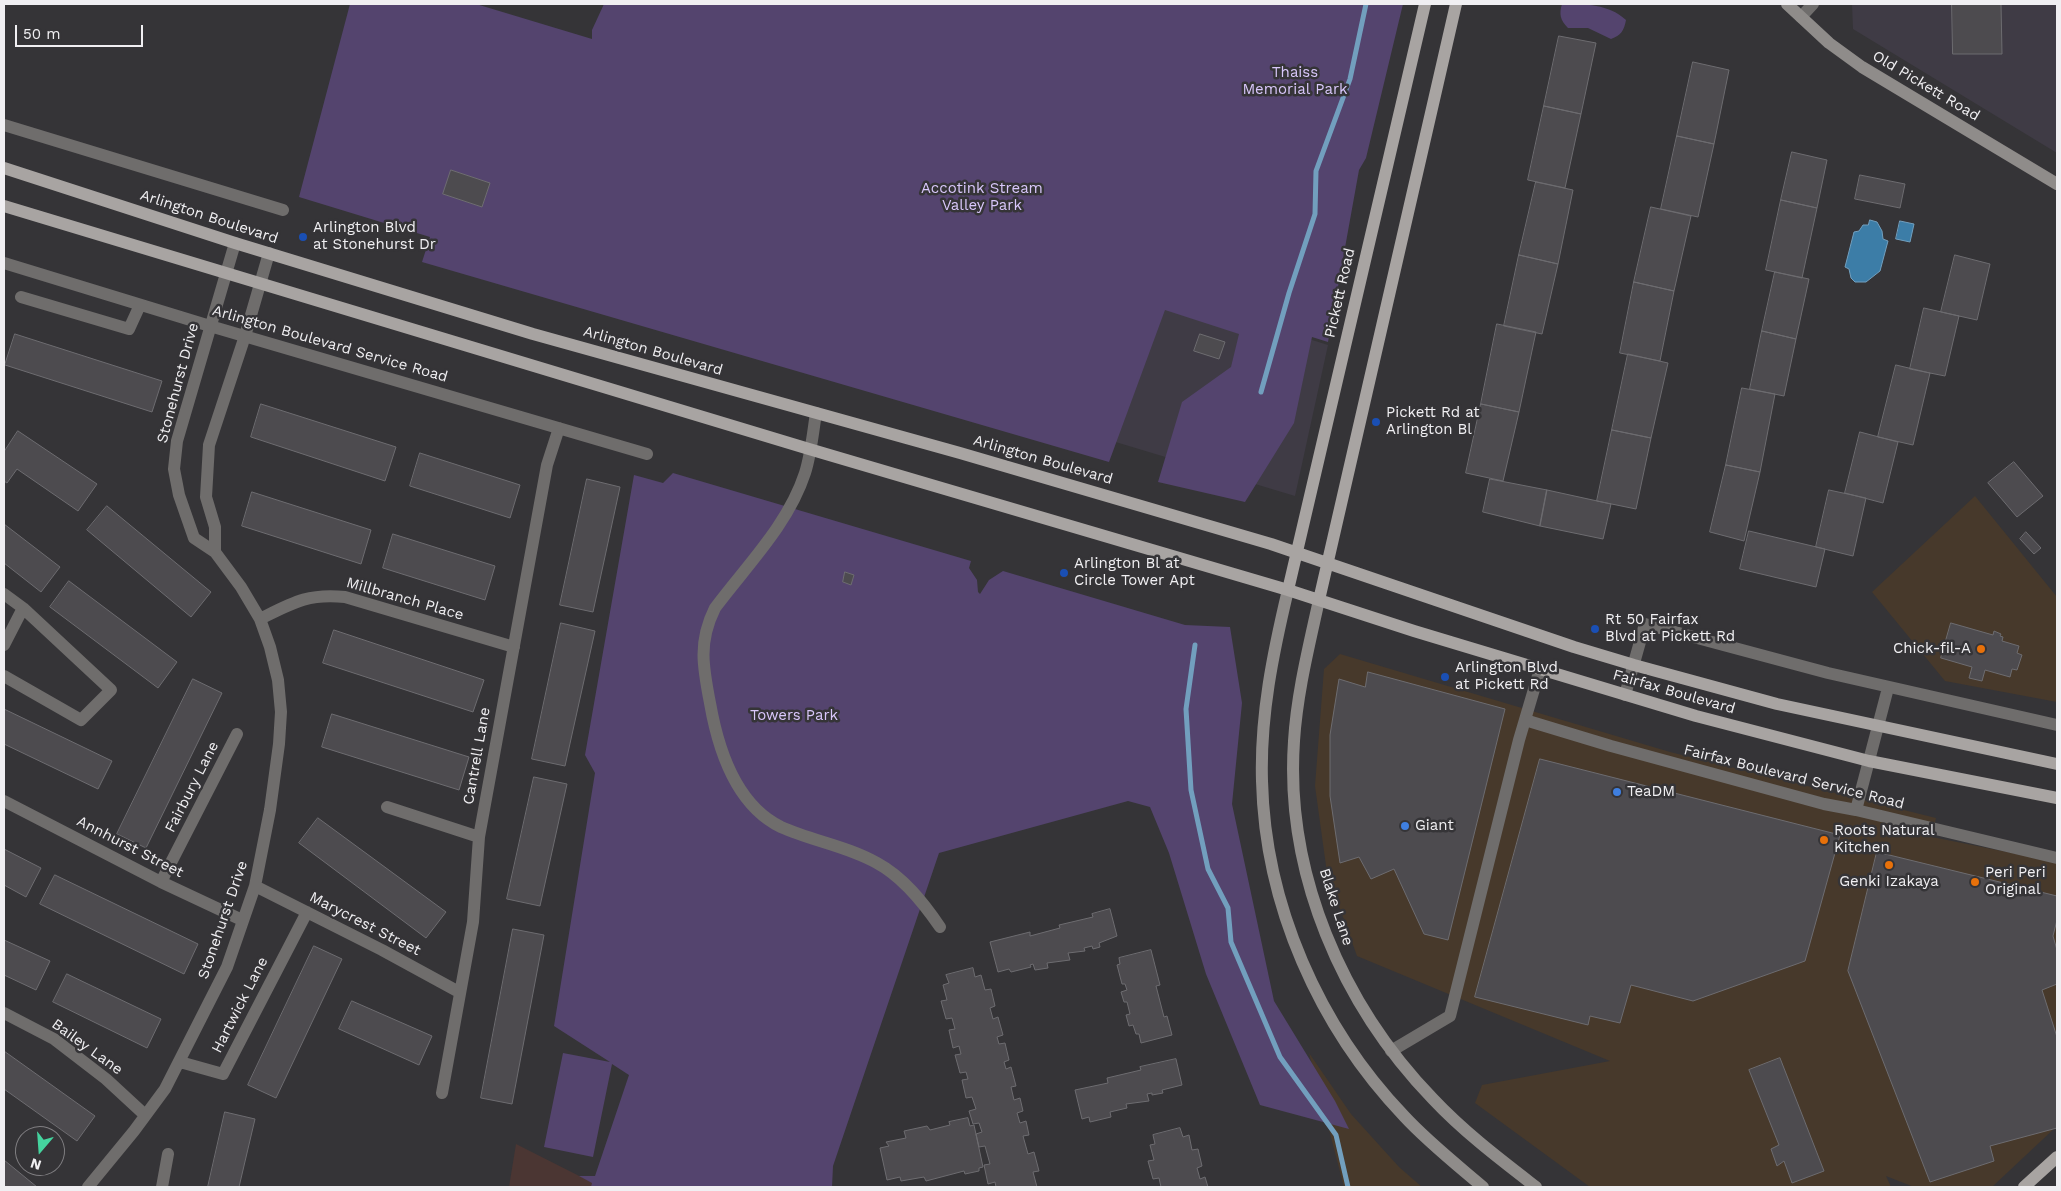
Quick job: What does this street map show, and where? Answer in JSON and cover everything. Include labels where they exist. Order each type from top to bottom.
[{"type":"main road","name":"Pickett Road","points":[[1288,590],[1425,4]]},
{"type":"main road","points":[[1327,562],[1456,4]]},
{"type":"main road","name":"Old Pickett Road","points":[[1787,4],[1829,43],[1862,67],[2057,184]]},
{"type":"main road","name":"Arlington Boulevard","points":[[4,168],[269,253],[533,334],[960,453],[1298,553]]},
{"type":"main road","points":[[4,206],[809,449],[1288,590],[1268,682],[1264,716],[1262,782],[1270,853],[1278,893],[1291,933],[1324,1007],[1362,1066],[1427,1140],[1483,1187]]},
{"type":"main road","name":"Fairfax Boulevard","points":[[1298,553],[1574,647],[1634,665],[1777,704],[2057,764]]},
{"type":"main road","name":"Blake Lane","points":[[1327,562],[1302,676],[1294,742],[1294,805],[1298,833],[1310,886],[1329,943],[1360,1004],[1391,1051],[1434,1100],[1476,1140],[1536,1187]]},
{"type":"main road","name":"Fairfax Boulevard","points":[[1288,590],[1540,669],[1760,734],[1869,761],[2057,798]]},
{"type":"main road","points":[[2024,1187],[2055,1160]]},
{"type":"street","points":[[1801,17],[1813,4]]},
{"type":"street","points":[[4,125],[283,210]]},
{"type":"street","name":"Stonehurst Drive","points":[[88,1187],[165,1089],[227,967],[255,886],[270,810],[279,744],[281,712],[278,680],[270,647],[260,619],[241,587],[215,552],[194,538],[178,495],[174,469],[177,441],[235,242]]},
{"type":"street","points":[[215,552],[215,527],[206,498],[209,446],[269,253]]},
{"type":"street","name":"Arlington Boulevard Service Road","points":[[4,263],[210,326],[647,454]]},
{"type":"street","points":[[21,297],[129,329],[140,305]]},
{"type":"street","points":[[816,413],[805,472],[785,514],[715,608],[710,618],[704,636],[703,652],[710,707],[731,773],[741,792],[759,812],[782,827],[853,852],[879,864],[910,889],[940,927]]},
{"type":"street","name":"Cantrell Lane","points":[[442,1093],[474,914],[479,837],[547,466],[559,428]]},
{"type":"street","points":[[4,594],[23,608],[111,690],[81,720],[4,676]]},
{"type":"street","name":"Millbranch Place","points":[[260,619],[305,599],[323,595],[345,597],[514,647]]},
{"type":"street","points":[[4,645],[23,608]]},
{"type":"street","points":[[1626,695],[1645,624],[1888,688],[2057,725]]},
{"type":"street","points":[[1391,1051],[1450,1016],[1525,720],[1540,669]]},
{"type":"street","points":[[1856,810],[1888,688]]},
{"type":"street","name":"Fairfax Boulevard Service Road","points":[[1525,720],[1619,748],[1824,804],[2057,858]]},
{"type":"street","name":"Fairbury Lane","points":[[161,882],[238,734]]},
{"type":"street","name":"Annhurst Street","points":[[4,801],[161,882],[242,920]]},
{"type":"street","points":[[387,807],[479,837]]},
{"type":"street","name":"Marycrest Street","points":[[255,886],[382,950],[459,992]]},
{"type":"street","name":"Hartwick Lane","points":[[180,1062],[223,1074],[307,912]]},
{"type":"street","name":"Bailey Lane","points":[[4,1013],[54,1039],[106,1079],[145,1115]]},
{"type":"street","points":[[162,1187],[168,1154]]},
{"type":"shaded area","points":[[1852,4],[2057,4],[2057,153],[1853,29]]},
{"type":"shaded area","points":[[1154,290],[1328,345],[1295,496],[1109,440]]},
{"type":"shaded area","points":[[1975,496],[2057,597],[2057,702],[1945,681],[1872,592]]},
{"type":"shaded area","points":[[1340,654],[1670,752],[1936,818],[1932,837],[2057,862],[2057,1126],[1992,1187],[1914,1187],[1886,1176],[1891,1187],[1590,1187],[1475,1103],[1482,1085],[1610,1061],[1357,956],[1327,873],[1315,786],[1324,669]]},
{"type":"shaded area","points":[[1309,1053],[1351,1114],[1399,1167],[1422,1187],[1344,1187]]},
{"type":"shaded area","points":[[516,1144],[601,1187],[509,1187]]},
{"type":"green space","points":[[350,4],[476,4],[592,39],[592,30],[604,4],[1403,4],[1366,158],[1359,170],[1328,342],[1312,337],[1294,423],[1245,502],[1158,482],[1182,402],[1231,367],[1239,334],[1165,310],[1109,462],[422,262],[430,237],[299,197]]},
{"type":"green space","points":[[1562,4],[1604,8],[1626,20],[1624,27],[1620,34],[1611,39],[1588,28],[1568,28],[1561,17]]},
{"type":"green space","name":"Towers Park","points":[[673,473],[971,561],[969,568],[977,580],[978,592],[980,594],[989,580],[1003,571],[1185,625],[1230,627],[1242,703],[1232,804],[1274,1001],[1335,1101],[1349,1129],[1260,1105],[1206,974],[1169,853],[1150,807],[1128,801],[939,853],[833,1166],[832,1187],[591,1187],[592,1183],[579,1176],[595,1176],[629,1075],[612,1064],[593,1157],[544,1147],[563,1053],[610,1062],[554,1026],[595,773],[585,755],[634,475],[663,483]]},
{"type":"water","points":[[1870,220],[1877,222],[1882,231],[1883,239],[1888,241],[1880,271],[1866,282],[1855,282],[1851,278],[1849,269],[1845,267],[1854,232],[1859,231],[1863,225],[1868,225]]},
{"type":"water","points":[[1900,221],[1914,224],[1910,242],[1896,239]]},
{"type":"building","points":[[1952,4],[2001,4],[2002,54],[1953,54]]},
{"type":"building","points":[[1559,36],[1596,43],[1581,114],[1544,106]]},
{"type":"building","points":[[1693,62],[1729,70],[1714,144],[1677,136]]},
{"type":"building","points":[[1544,106],[1581,114],[1565,188],[1528,180]]},
{"type":"building","points":[[1677,136],[1714,144],[1698,217],[1661,209]]},
{"type":"building","points":[[1792,152],[1827,160],[1817,208],[1781,200]]},
{"type":"building","points":[[451,170],[490,183],[482,207],[443,194]]},
{"type":"building","points":[[1860,175],[1905,184],[1900,208],[1855,199]]},
{"type":"building","points":[[1536,182],[1573,190],[1558,264],[1519,255]]},
{"type":"building","points":[[1781,200],[1817,208],[1802,278],[1766,270]]},
{"type":"building","points":[[1651,207],[1691,216],[1674,291],[1634,282]]},
{"type":"building","points":[[1519,255],[1558,264],[1542,334],[1504,326]]},
{"type":"building","points":[[1955,255],[1990,264],[1977,320],[1941,312]]},
{"type":"building","points":[[1775,272],[1809,279],[1796,339],[1762,331]]},
{"type":"building","points":[[1634,282],[1674,291],[1660,361],[1620,353]]},
{"type":"building","points":[[1924,308],[1959,316],[1945,376],[1910,369]]},
{"type":"building","points":[[1497,324],[1536,332],[1519,412],[1481,404]]},
{"type":"building","points":[[1762,331],[1796,339],[1784,396],[1750,389]]},
{"type":"building","points":[[15,334],[162,381],[152,412],[5,365]]},
{"type":"building","points":[[1200,334],[1225,342],[1219,359],[1194,351]]},
{"type":"building","points":[[1628,354],[1668,363],[1651,438],[1612,430]]},
{"type":"building","points":[[1896,365],[1930,373],[1913,445],[1878,437]]},
{"type":"building","points":[[1742,388],[1775,394],[1760,472],[1726,465]]},
{"type":"building","points":[[261,404],[396,447],[385,481],[251,437]]},
{"type":"building","points":[[1481,404],[1519,412],[1503,481],[1466,473]]},
{"type":"building","points":[[1612,430],[1651,438],[1636,509],[1597,501]]},
{"type":"building","points":[[18,431],[97,484],[78,511],[17,469],[7,483],[4,481],[4,452]]},
{"type":"building","points":[[1860,432],[1898,442],[1883,503],[1845,493]]},
{"type":"building","points":[[420,453],[520,485],[510,518],[410,486]]},
{"type":"building","points":[[2014,462],[2043,496],[2017,517],[1988,483]]},
{"type":"building","points":[[1726,465],[1760,472],[1744,541],[1710,532]]},
{"type":"building","points":[[587,479],[620,487],[593,612],[560,605]]},
{"type":"building","points":[[1490,479],[1547,490],[1540,526],[1483,512]]},
{"type":"building","points":[[1547,490],[1611,504],[1603,539],[1540,526]]},
{"type":"building","points":[[1829,490],[1866,498],[1853,556],[1816,547]]},
{"type":"building","points":[[252,492],[371,530],[361,564],[242,526]]},
{"type":"building","points":[[107,506],[211,592],[191,617],[87,530]]},
{"type":"building","points":[[4,524],[60,567],[41,592],[4,563]]},
{"type":"building","points":[[1749,531],[1825,549],[1816,587],[1740,569]]},
{"type":"building","points":[[2026,532],[2041,548],[2034,554],[2020,539]]},
{"type":"building","points":[[393,534],[495,566],[485,600],[383,568]]},
{"type":"building","points":[[845,572],[854,575],[851,585],[843,582]]},
{"type":"building","points":[[69,581],[177,662],[158,688],[50,607]]},
{"type":"building","points":[[561,623],[595,631],[565,766],[532,759]]},
{"type":"building","name":"Chick-fil-A","points":[[1951,623],[1993,635],[1994,631],[2001,634],[2000,636],[2003,637],[2002,641],[2019,646],[2017,653],[2022,655],[2017,670],[2012,669],[2010,677],[1985,670],[1982,681],[1969,678],[1972,667],[1941,658]]},
{"type":"building","points":[[334,630],[484,680],[473,712],[323,663]]},
{"type":"building","name":"Giant","points":[[1368,672],[1505,709],[1448,940],[1424,934],[1394,869],[1371,879],[1359,857],[1340,863],[1330,796],[1330,735],[1339,679],[1365,687]]},
{"type":"building","points":[[193,679],[222,693],[146,848],[117,834]]},
{"type":"building","points":[[4,709],[112,761],[98,789],[4,744]]},
{"type":"building","points":[[332,714],[469,757],[459,790],[322,747]]},
{"type":"building","points":[[1540,759],[1840,835],[1805,961],[1693,1001],[1631,985],[1620,1023],[1590,1016],[1588,1025],[1475,997]]},
{"type":"building","points":[[534,777],[567,784],[540,906],[507,899]]},
{"type":"building","points":[[318,818],[446,912],[426,938],[299,843]]},
{"type":"building","points":[[4,849],[41,868],[26,897],[4,885]]},
{"type":"building","points":[[1877,852],[2057,896],[2057,920],[2053,936],[2057,950],[2057,984],[2042,990],[2057,1037],[2057,1128],[1990,1146],[1994,1161],[1930,1182],[1848,971]]},
{"type":"building","points":[[55,875],[198,944],[184,974],[40,904]]},
{"type":"building","points":[[1110,909],[1117,936],[1099,943],[1100,947],[1093,949],[1092,946],[1084,948],[1085,951],[1068,953],[1070,960],[1047,963],[1048,968],[1035,970],[1033,964],[1030,965],[1031,967],[1011,972],[1009,969],[998,972],[990,942],[1030,932],[1030,936],[1060,928],[1059,925],[1093,917],[1092,914]]},
{"type":"building","points":[[513,929],[544,935],[512,1104],[481,1098]]},
{"type":"building","points":[[4,940],[50,961],[36,990],[4,975]]},
{"type":"building","points":[[314,946],[342,959],[276,1098],[248,1085]]},
{"type":"building","points":[[1151,950],[1160,985],[1156,986],[1164,1017],[1167,1016],[1172,1035],[1141,1043],[1139,1034],[1136,1034],[1133,1025],[1129,1026],[1126,1015],[1130,1014],[1127,1002],[1124,1002],[1121,992],[1127,990],[1125,984],[1122,984],[1117,965],[1120,964],[1119,958]]},
{"type":"building","points":[[973,968],[975,977],[981,975],[985,990],[991,989],[995,1006],[990,1008],[993,1019],[998,1017],[1003,1035],[997,1037],[999,1044],[1005,1043],[1009,1060],[1004,1062],[1006,1069],[1011,1067],[1016,1086],[1011,1087],[1014,1100],[1020,1098],[1023,1111],[1017,1113],[1020,1123],[1026,1121],[1029,1135],[1023,1136],[1028,1154],[1034,1152],[1039,1171],[1033,1172],[1037,1187],[996,1187],[995,1182],[988,1184],[984,1165],[990,1164],[985,1146],[979,1147],[976,1134],[982,1132],[979,1123],[973,1124],[969,1111],[976,1109],[972,1097],[966,1098],[962,1080],[968,1079],[966,1072],[960,1073],[955,1055],[961,1054],[959,1046],[953,1048],[949,1030],[955,1029],[952,1018],[946,1019],[941,1001],[947,1000],[943,985],[949,983],[946,975]]},
{"type":"building","points":[[67,974],[161,1019],[147,1048],[53,1002]]},
{"type":"building","points":[[352,1001],[432,1036],[419,1065],[339,1029]]},
{"type":"building","points":[[4,1051],[95,1116],[77,1141],[65,1132],[65,1126],[56,1126],[4,1089]]},
{"type":"building","points":[[1780,1058],[1824,1171],[1792,1183],[1784,1161],[1777,1166],[1771,1149],[1779,1145],[1749,1070]]},
{"type":"building","points":[[1176,1059],[1182,1085],[1162,1090],[1163,1093],[1147,1094],[1149,1101],[1126,1104],[1127,1108],[1110,1112],[1111,1117],[1090,1122],[1089,1117],[1082,1119],[1075,1090],[1108,1083],[1107,1078],[1141,1070],[1140,1067]]},
{"type":"building","points":[[225,1112],[255,1119],[239,1187],[208,1187]]},
{"type":"building","points":[[968,1118],[970,1126],[974,1125],[983,1167],[979,1168],[979,1171],[965,1174],[964,1171],[926,1181],[924,1177],[901,1181],[900,1177],[887,1180],[880,1148],[889,1146],[886,1142],[906,1138],[904,1131],[927,1126],[930,1130],[950,1125],[949,1122]]},
{"type":"building","points":[[1180,1128],[1183,1137],[1189,1135],[1192,1150],[1198,1149],[1202,1166],[1197,1168],[1200,1179],[1205,1177],[1208,1187],[1161,1187],[1159,1178],[1153,1179],[1148,1161],[1154,1160],[1150,1145],[1155,1144],[1153,1135]]},
{"type":"building","points":[[4,1160],[15,1169],[15,1176],[24,1176],[37,1187],[4,1187]]},
{"type":"waterway","points":[[1261,392],[1289,293],[1315,214],[1316,171],[1350,79],[1366,4]]},
{"type":"waterway","points":[[1195,645],[1186,709],[1191,790],[1208,869],[1228,908],[1231,942],[1280,1057],[1336,1135],[1348,1187]]},
{"type":"place","name":"Arlington Blvd at Stonehurst Dr","points":[[303,237]]},
{"type":"place","name":"Pickett Rd at Arlington Bl","points":[[1376,422]]},
{"type":"place","name":"Arlington Bl at Circle Tower Apt","points":[[1064,573]]},
{"type":"place","name":"Rt 50 Fairfax Blvd at Pickett Rd","points":[[1595,629]]},
{"type":"place","name":"Chick-fil-A","points":[[1981,649]]},
{"type":"place","name":"Arlington Blvd at Pickett Rd","points":[[1445,677]]},
{"type":"place","name":"TeaDM","points":[[1617,792]]},
{"type":"place","name":"Giant","points":[[1405,826]]},
{"type":"place","name":"Roots Natural Kitchen","points":[[1824,840]]},
{"type":"place","name":"Genki Izakaya","points":[[1889,865]]},
{"type":"place","name":"Peri Peri Original","points":[[1975,882]]},
{"type":"park label","name":"Thaiss Memorial Park","points":[[1295,82]]},
{"type":"park label","name":"Accotink Stream Valley Park","points":[[982,198]]}]
